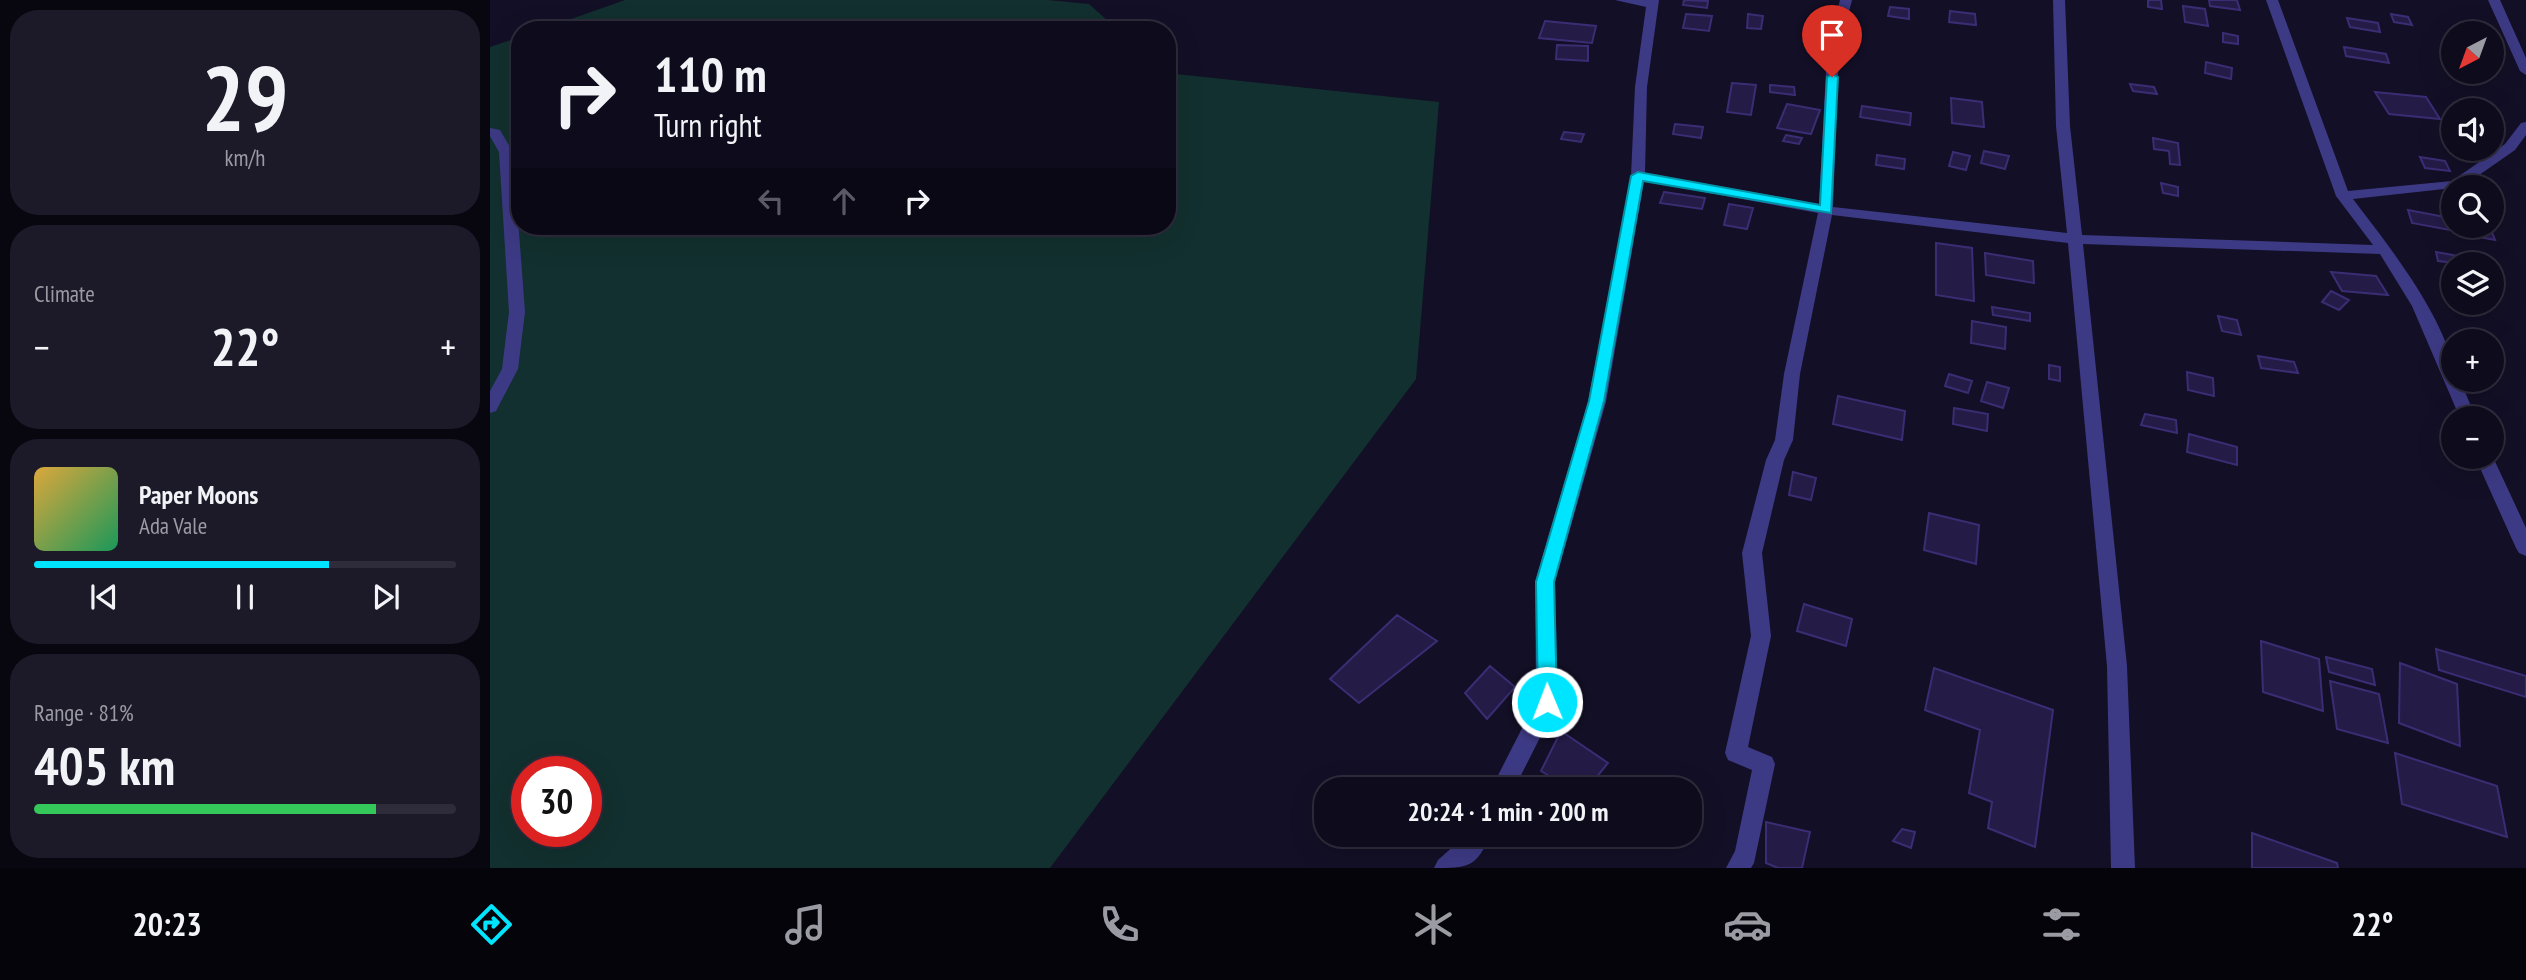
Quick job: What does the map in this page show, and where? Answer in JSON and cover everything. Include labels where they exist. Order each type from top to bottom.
[{"type":"street","points":[[1508,777],[1547,702],[1545,582],[1597,401],[1638,176],[1641,87],[1652,2],[1621,0]]},
{"type":"street","points":[[1738,868],[1746,855],[1764,764],[1735,752],[1761,636],[1752,553],[1775,460],[1784,440],[1792,374],[1826,210],[1833,51],[1846,0]]},
{"type":"street","points":[[2059,0],[2063,126],[2117,666],[2123,868]]},
{"type":"street","points":[[2272,0],[2343,196],[2385,250],[2420,306],[2463,406]]},
{"type":"street","points":[[2494,0],[2526,71]]},
{"type":"street","points":[[2343,196],[2456,185],[2510,147],[2526,126]]},
{"type":"street","points":[[490,132],[495,133],[506,152],[511,225]]},
{"type":"street","points":[[1638,176],[1826,210],[2076,239],[2385,250]]},
{"type":"street","points":[[490,407],[510,369],[517,312],[512,235]]},
{"type":"street","points":[[2490,469],[2526,548]]},
{"type":"street","points":[[1447,868],[1472,847]]},
{"type":"green space","points":[[625,0],[1048,0],[1089,4],[1108,21],[566,21]]},
{"type":"green space","points":[[511,40],[511,235],[1176,235],[1176,74],[1439,102],[1416,379],[1050,868],[490,868],[490,47]]},
{"type":"building","points":[[1684,0],[1708,1],[1707,8],[1683,5]]},
{"type":"building","points":[[2148,0],[2161,0],[2162,9],[2148,7]]},
{"type":"building","points":[[2209,0],[2237,0],[2240,10],[2210,6]]},
{"type":"building","points":[[2183,6],[2205,9],[2208,26],[2185,22]]},
{"type":"building","points":[[1890,7],[1909,9],[1909,19],[1888,16]]},
{"type":"building","points":[[1950,11],[1975,14],[1976,25],[1949,22]]},
{"type":"building","points":[[1686,14],[1712,16],[1709,31],[1683,28]]},
{"type":"building","points":[[1748,14],[1763,16],[1761,29],[1747,28]]},
{"type":"building","points":[[2391,14],[2408,17],[2412,25],[2394,22]]},
{"type":"building","points":[[2347,18],[2378,23],[2380,32],[2350,27]]},
{"type":"building","points":[[1545,21],[1596,26],[1592,43],[1539,38]]},
{"type":"building","points":[[2223,33],[2238,36],[2238,44],[2223,42]]},
{"type":"building","points":[[1557,45],[1588,46],[1588,61],[1556,59]]},
{"type":"building","points":[[2344,47],[2386,54],[2389,63],[2346,56]]},
{"type":"building","points":[[2206,62],[2232,68],[2231,79],[2205,73]]},
{"type":"building","points":[[1732,83],[1756,85],[1751,115],[1727,112]]},
{"type":"building","points":[[2130,84],[2154,87],[2157,94],[2133,91]]},
{"type":"building","points":[[1770,85],[1794,87],[1795,95],[1770,92]]},
{"type":"building","points":[[2375,92],[2426,97],[2440,119],[2389,114]]},
{"type":"building","points":[[1951,98],[1982,102],[1984,127],[1952,123]]},
{"type":"building","points":[[1787,104],[1820,110],[1811,134],[1777,128]]},
{"type":"building","points":[[1862,106],[1911,113],[1910,125],[1860,117]]},
{"type":"building","points":[[1675,124],[1703,127],[1701,138],[1673,134]]},
{"type":"building","points":[[1564,132],[1584,134],[1581,142],[1561,139]]},
{"type":"building","points":[[1786,135],[1802,138],[1799,144],[1783,141]]},
{"type":"building","points":[[2153,138],[2178,143],[2180,165],[2170,164],[2169,151],[2154,149]]},
{"type":"building","points":[[1984,151],[2009,156],[2005,169],[1981,163]]},
{"type":"building","points":[[1953,152],[1970,156],[1966,170],[1949,166]]},
{"type":"building","points":[[1877,155],[1905,159],[1904,169],[1876,165]]},
{"type":"building","points":[[2420,157],[2445,161],[2450,171],[2425,168]]},
{"type":"building","points":[[2161,183],[2178,187],[2178,196],[2163,193]]},
{"type":"building","points":[[1664,192],[1705,198],[1702,209],[1660,203]]},
{"type":"building","points":[[1729,204],[1753,208],[1747,229],[1724,225]]},
{"type":"building","points":[[2408,210],[2441,216],[2441,228],[2412,223]]},
{"type":"building","points":[[1936,243],[1972,248],[1974,301],[1936,295]]},
{"type":"building","points":[[2436,252],[2441,253],[2441,261],[2438,261]]},
{"type":"building","points":[[1985,253],[2033,261],[2034,283],[1986,275]]},
{"type":"building","points":[[2331,272],[2376,276],[2388,295],[2342,291]]},
{"type":"building","points":[[2331,291],[2349,300],[2339,310],[2322,302]]},
{"type":"building","points":[[1992,307],[2030,313],[2030,321],[1993,315]]},
{"type":"building","points":[[2218,316],[2237,320],[2241,335],[2222,331]]},
{"type":"building","points":[[1972,321],[2006,327],[2005,349],[1971,343]]},
{"type":"building","points":[[2258,356],[2294,362],[2298,373],[2261,368]]},
{"type":"building","points":[[2049,365],[2060,367],[2060,381],[2049,379]]},
{"type":"building","points":[[2187,372],[2213,378],[2214,396],[2188,390]]},
{"type":"building","points":[[1949,374],[1972,381],[1968,393],[1945,386]]},
{"type":"building","points":[[1987,382],[2009,388],[2003,408],[1981,401]]},
{"type":"building","points":[[1838,396],[1905,411],[1902,440],[1833,424]]},
{"type":"building","points":[[1954,408],[1988,414],[1987,431],[1953,424]]},
{"type":"building","points":[[2145,414],[2176,420],[2177,433],[2141,425]]},
{"type":"building","points":[[2189,434],[2237,447],[2237,465],[2187,452]]},
{"type":"building","points":[[1793,472],[1816,478],[1811,500],[1789,495]]},
{"type":"building","points":[[1929,513],[1979,525],[1976,564],[1924,550]]},
{"type":"building","points":[[1804,604],[1852,619],[1846,646],[1797,631]]},
{"type":"building","points":[[1397,615],[1437,641],[1359,703],[1330,679]]},
{"type":"building","points":[[2261,641],[2319,659],[2323,711],[2263,692]]},
{"type":"building","points":[[2436,649],[2526,676],[2526,697],[2439,670]]},
{"type":"building","points":[[2326,657],[2372,669],[2375,685],[2329,672]]},
{"type":"building","points":[[2400,663],[2457,684],[2460,746],[2399,723]]},
{"type":"building","points":[[1490,666],[1515,687],[1487,719],[1465,693]]},
{"type":"building","points":[[1934,668],[2053,710],[2035,847],[1988,828],[1992,802],[1969,793],[1980,730],[1925,710]]},
{"type":"building","points":[[2330,681],[2379,694],[2388,743],[2337,729]]},
{"type":"building","points":[[1561,731],[1608,763],[1597,777],[1551,777],[1541,771]]},
{"type":"building","points":[[2395,753],[2497,786],[2507,837],[2402,804]]},
{"type":"building","points":[[1766,822],[1810,832],[1802,868],[1778,868],[1766,863]]},
{"type":"building","points":[[1902,829],[1915,832],[1911,848],[1893,841]]},
{"type":"building","points":[[2252,833],[2337,863],[2338,868],[2252,868]]},
{"type":"route","points":[[1547,702],[1545,582],[1597,401],[1638,176],[1826,210],[1832,77]]}]
